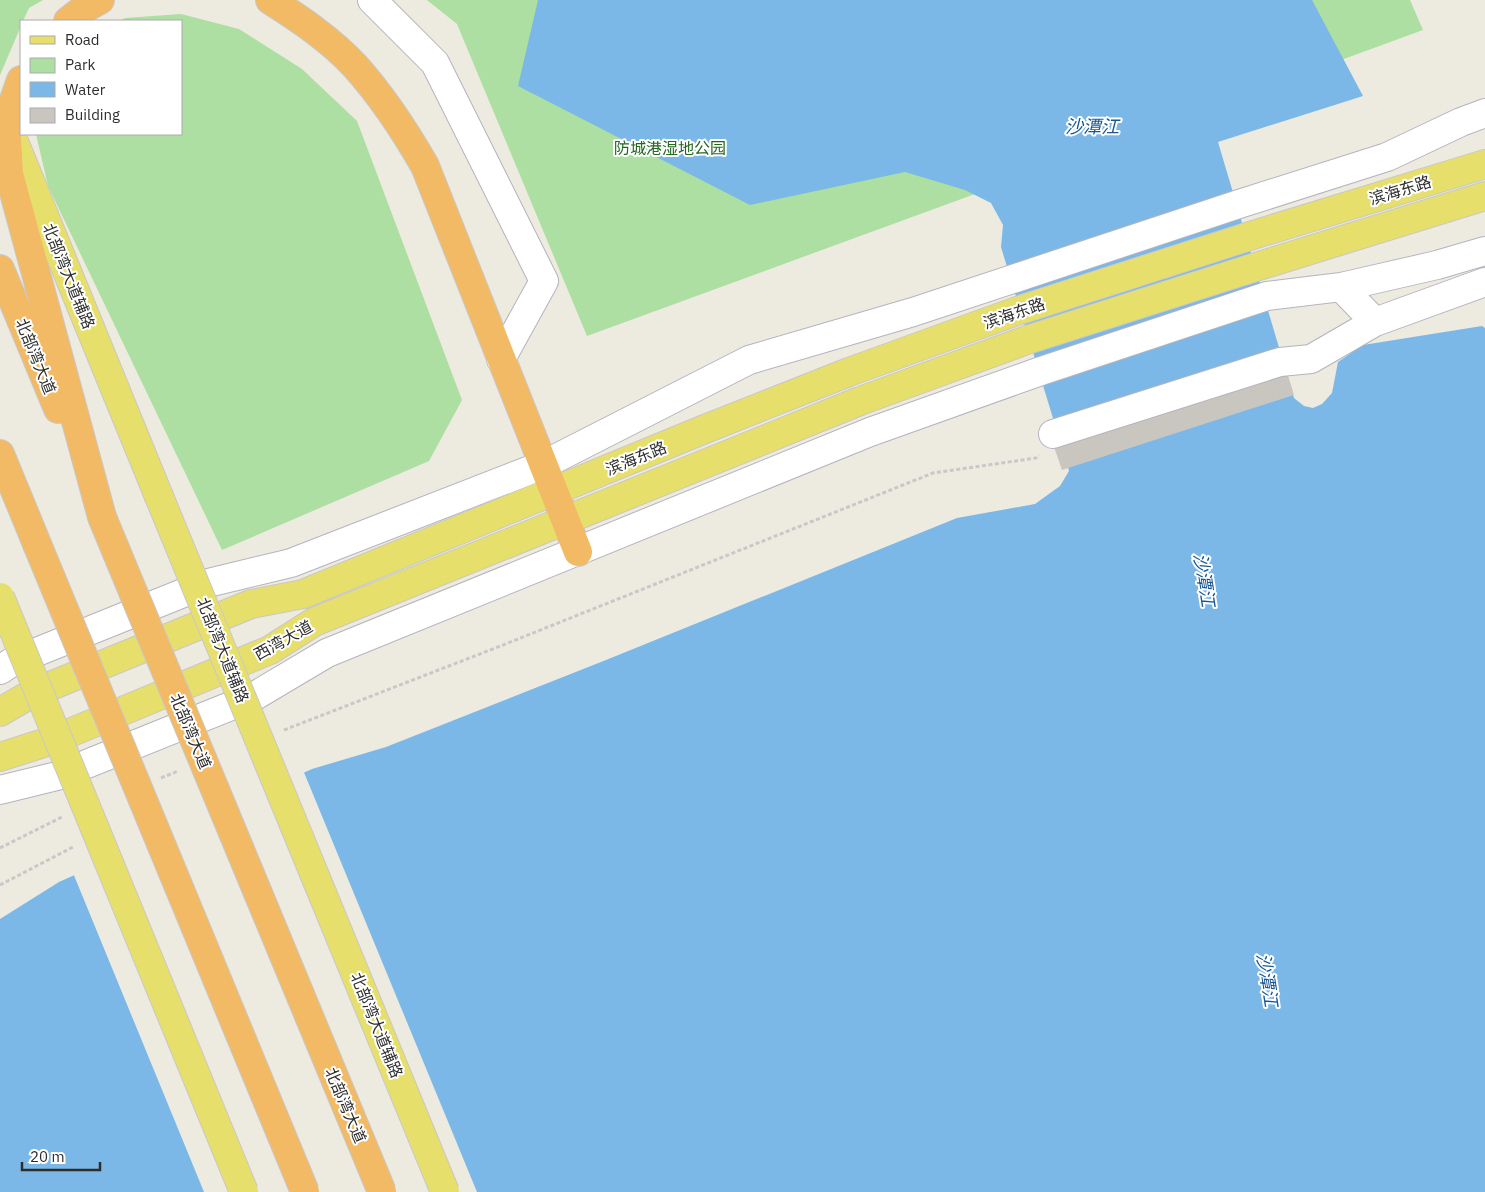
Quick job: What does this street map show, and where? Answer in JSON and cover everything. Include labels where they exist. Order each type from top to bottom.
[{"type":"highway","points":[[69,20],[100,0]]},
{"type":"highway","points":[[257,0],[279,6],[319,34],[354,65],[404,129],[425,166],[578,552]]},
{"type":"highway","points":[[20,82],[3,115],[9,174],[102,517]]},
{"type":"highway","name":"北部湾大道","points":[[0,269],[382,1192]]},
{"type":"highway","points":[[0,454],[305,1192]]},
{"type":"highway","points":[[0,478],[37,544]]},
{"type":"main road","name":"北部湾大道辅路","points":[[3,115],[445,1192]]},
{"type":"main road","name":"滨海东路","points":[[554,491],[849,372],[1017,311],[1253,235],[1485,164]]},
{"type":"main road","name":"滨海东路","points":[[565,520],[860,401],[1027,340],[1262,264],[1485,196]]},
{"type":"main road","name":"西湾大道","points":[[0,712],[31,694],[251,604],[303,594],[554,491]]},
{"type":"main road","name":"西湾大道","points":[[0,757],[50,741],[270,650],[314,622],[565,520]]},
{"type":"main road","points":[[0,597],[244,1192]]},
{"type":"street","points":[[372,0],[435,63],[544,281],[501,358]]},
{"type":"street","points":[[0,670],[12,662],[208,583],[291,563],[543,466],[749,360],[913,312],[1387,157],[1461,122],[1485,114]]},
{"type":"street","points":[[0,790],[57,776],[254,697],[327,653],[870,432],[1041,371],[1267,296],[1341,287],[1437,266],[1485,251]]},
{"type":"street","points":[[1053,434],[1280,362],[1311,358],[1375,322],[1485,282]]},
{"type":"street","points":[[1341,287],[1375,322]]},
{"type":"path","points":[[281,731],[493,649],[933,473],[1036,458],[1053,434]]},
{"type":"path","points":[[152,781],[180,771]]},
{"type":"path","points":[[0,848],[51,821],[69,814]]},
{"type":"path","points":[[0,885],[73,847]]},
{"type":"green space","points":[[0,0],[43,0],[29,8],[23,20],[20,20],[20,28],[0,75]]},
{"type":"green space","name":"沙潭江","points":[[427,0],[1410,0],[1423,30],[587,336],[457,24]]},
{"type":"green space","points":[[181,14],[239,29],[302,69],[357,121],[462,400],[429,461],[222,550],[48,186],[36,135],[182,135],[182,20],[122,20],[125,18]]},
{"type":"water","points":[[538,0],[1312,0],[1363,96],[1218,142],[1294,398],[1304,406],[1313,408],[1322,404],[1332,393],[1338,362],[1363,345],[1482,326],[1485,328],[1485,1192],[0,1192],[0,919],[59,882],[312,769],[386,747],[957,518],[1035,504],[1060,486],[1069,471],[1001,247],[1003,225],[991,203],[965,190],[905,172],[750,205],[518,86]]},
{"type":"pier","points":[[303,770],[477,1192],[204,1192],[73,873]]},
{"type":"building","points":[[1286,369],[1294,395],[1062,470],[1053,444]]},
{"type":"park label","name":"防城港湿地公园","points":[[670,148]]}]
